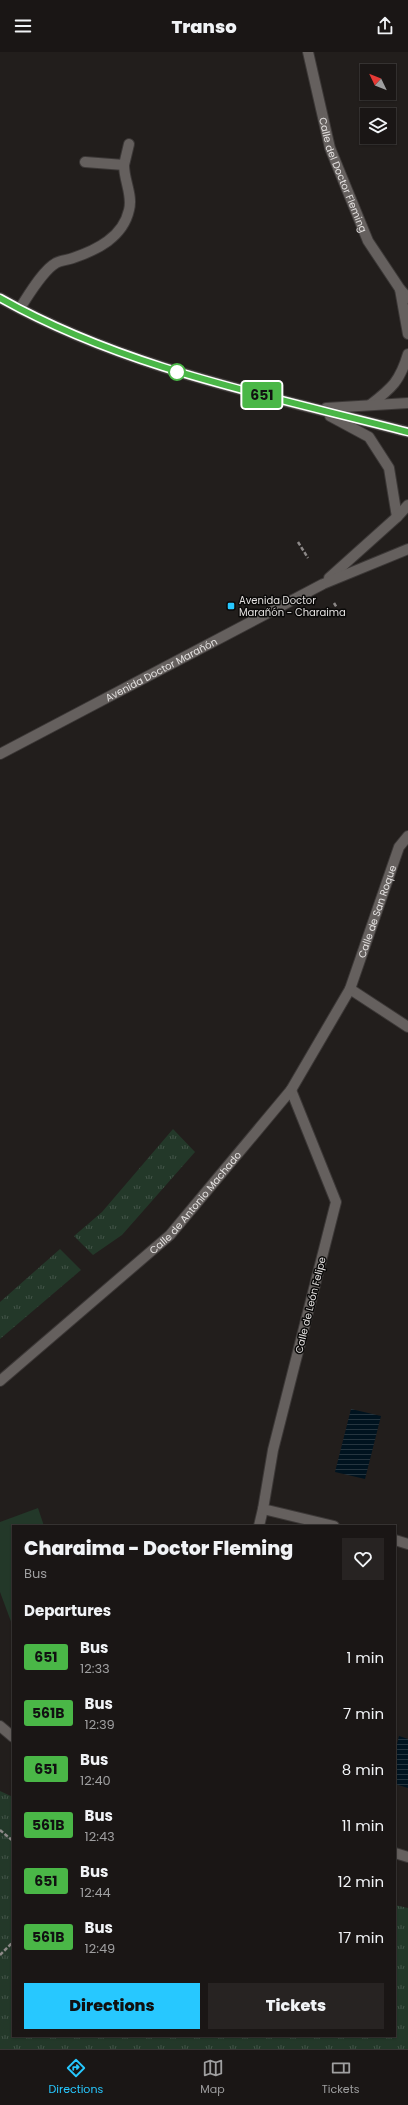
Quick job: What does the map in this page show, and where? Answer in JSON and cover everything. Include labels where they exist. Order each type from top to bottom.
[{"type":"street","name":"Calle del Doctor Fleming","points":[[308,52],[327,140],[368,241],[400,289],[408,298]]},
{"type":"street","points":[[20,308],[37,282],[56,263],[94,250],[119,231],[125,222],[130,210],[130,193],[124,166],[129,144]]},
{"type":"street","points":[[85,162],[124,166]]},
{"type":"street","name":"Calle del Doctor Fleming","points":[[400,289],[408,334]]},
{"type":"street","points":[[0,298],[92,342],[176,371],[221,385],[408,432]]},
{"type":"street","points":[[370,405],[393,387],[404,368],[408,354]]},
{"type":"street","points":[[316,408],[408,403]]},
{"type":"street","points":[[316,408],[369,437],[389,468],[397,517]]},
{"type":"street","name":"Avenida Doctor Marañón","points":[[323,584],[397,517],[408,505]]},
{"type":"street","name":"Avenida Doctor Marañón","points":[[0,754],[323,584],[408,548]]},
{"type":"street","name":"Calle de San Roque","points":[[350,989],[400,847],[408,836]]},
{"type":"street","points":[[350,989],[408,1026]]},
{"type":"street","name":"Calle de Antonio Machado","points":[[0,1382],[170,1235],[291,1090],[350,989]]},
{"type":"street","name":"Calle de León Felipe","points":[[259,1525],[273,1450],[336,1202],[291,1090]]},
{"type":"street","points":[[263,1509],[330,1525]]},
{"type":"street","points":[[396,1540],[408,1544]]},
{"type":"street","points":[[0,1726],[12,1736]]},
{"type":"street","points":[[396,1853],[408,1857]]},
{"type":"path","points":[[298,542],[308,558]]},
{"type":"path","points":[[0,1830],[12,1840]]},
{"type":"path","points":[[0,1955],[12,1943]]},
{"type":"green space","points":[[173,1129],[195,1152],[122,1235],[93,1255],[74,1236],[102,1212]]},
{"type":"green space","points":[[60,1249],[81,1270],[0,1339],[0,1302]]},
{"type":"green space","points":[[38,1508],[44,1525],[12,1525],[12,1624],[0,1592],[0,1522]]},
{"type":"green space","points":[[0,1791],[12,1797],[12,2037],[396,2037],[396,1905],[408,1908],[408,2049],[0,2049]]},
{"type":"water","points":[[351,1409],[381,1416],[365,1479],[335,1472]]},
{"type":"water","points":[[399,1736],[408,1739],[408,1788],[396,1784],[396,1748]]},
{"type":"bus line","name":"651","points":[[0,298],[92,342],[176,371],[221,385],[408,432]]},
{"type":"place","name":"Avenida Doctor Marañón - Charaima","points":[[231,606]]}]
